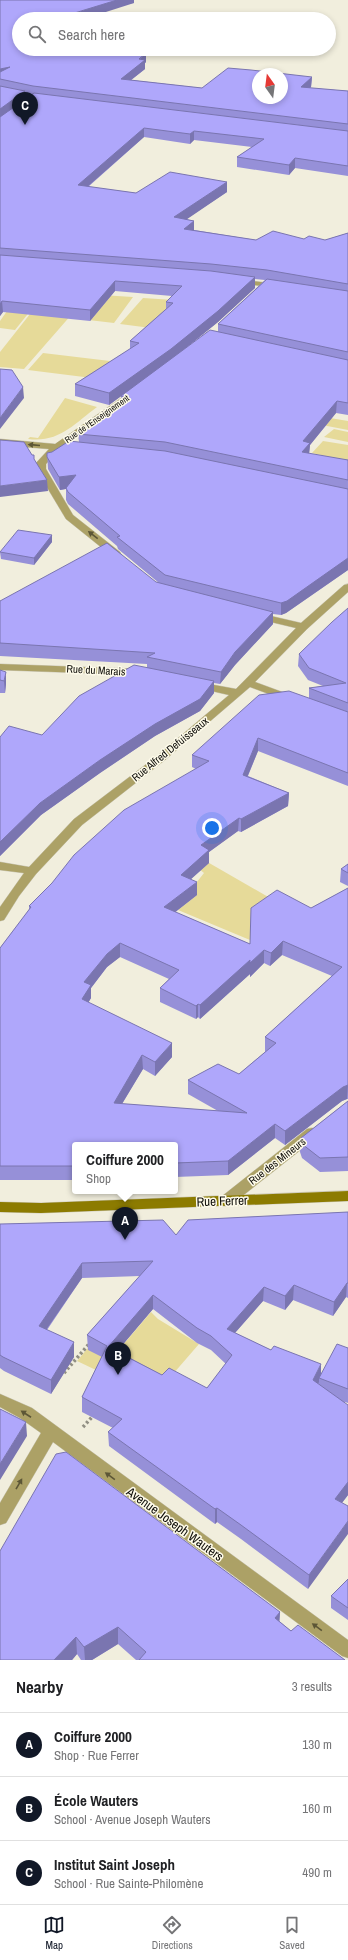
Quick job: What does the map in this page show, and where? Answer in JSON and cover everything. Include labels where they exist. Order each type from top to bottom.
[{"type":"main road","name":"Rue Ferrer","points":[[0,1207],[41,1208],[348,1196]]},
{"type":"street","points":[[227,280],[289,288]]},
{"type":"street","points":[[256,295],[266,284]]},
{"type":"street","name":"Rue de l'Enseignement","points":[[123,560],[69,517],[41,469],[41,463],[56,447],[79,433],[141,387]]},
{"type":"street","points":[[0,442],[69,448]]},
{"type":"street","name":"Rue Alfred Defuisseaux","points":[[0,918],[14,894],[32,871],[78,822],[161,758],[238,693],[303,627],[348,587]]},
{"type":"street","points":[[250,614],[303,627]]},
{"type":"street","name":"Rue du Marais","points":[[0,667],[116,670],[148,674]]},
{"type":"street","points":[[186,682],[238,693]]},
{"type":"street","points":[[249,683],[298,702]]},
{"type":"street","points":[[0,866],[32,871]]},
{"type":"street","name":"Rue des Mineurs","points":[[226,1201],[324,1124]]},
{"type":"street","name":"Avenue Joseph Wauters","points":[[0,1400],[26,1413],[348,1650]]},
{"type":"street","points":[[0,1518],[50,1432]]},
{"type":"path","points":[[59,1379],[95,1338]]},
{"type":"path","points":[[78,1432],[92,1417]]},
{"type":"shaded area","points":[[100,282],[24,369],[0,367],[0,352],[30,314]]},
{"type":"shaded area","points":[[101,295],[133,297],[114,323],[80,319]]},
{"type":"shaded area","points":[[143,298],[174,300],[151,328],[120,324]]},
{"type":"shaded area","points":[[12,304],[35,305],[15,330],[0,328],[0,321]]},
{"type":"shaded area","points":[[43,353],[110,361],[92,378],[28,370]]},
{"type":"shaded area","points":[[65,398],[97,407],[66,431],[49,438],[28,439],[30,437],[38,438]]},
{"type":"shaded area","points":[[330,418],[348,421],[348,430],[322,425]]},
{"type":"shaded area","points":[[334,429],[348,432],[348,442],[324,437]]},
{"type":"shaded area","points":[[323,441],[348,445],[348,461],[312,453]]},
{"type":"shaded area","points":[[197,856],[322,928],[284,954],[178,910],[197,895],[189,892],[204,873],[199,869]]},
{"type":"shaded area","points":[[151,1312],[158,1319],[199,1344],[160,1389],[138,1390],[77,1361],[88,1348],[111,1359]]},
{"type":"building","points":[[0,0],[117,0],[78,12],[12,12],[12,56],[142,56],[139,59],[145,60],[121,79],[202,88],[228,68],[252,70],[252,104],[288,104],[288,74],[312,77],[301,87],[348,91],[348,124],[33,86],[0,79],[0,72],[10,67],[0,69]]},
{"type":"building","points":[[0,86],[25,91],[0,109]]},
{"type":"building","points":[[34,93],[348,131],[348,166],[295,158],[289,165],[237,157],[264,139],[194,131],[190,134],[144,128],[78,185],[136,193],[170,172],[227,182],[174,217],[194,221],[184,229],[256,240],[273,231],[304,239],[309,236],[325,240],[348,233],[348,284],[267,270],[211,264],[0,248],[0,117]]},
{"type":"building","points":[[0,255],[211,271],[255,277],[218,311],[171,349],[109,393],[75,384],[139,343],[130,341],[173,303],[166,302],[182,286],[115,281],[90,310],[2,301],[0,304]]},
{"type":"building","points":[[267,279],[348,291],[348,352],[218,324]]},
{"type":"building","points":[[210,330],[348,360],[348,403],[337,401],[303,441],[310,443],[302,452],[348,460],[348,480],[165,442],[78,434],[129,398],[121,396]]},
{"type":"building","points":[[0,369],[12,370],[23,387],[0,418]]},
{"type":"building","points":[[0,440],[24,442],[32,455],[34,455],[34,459],[47,480],[0,486]]},
{"type":"building","points":[[69,441],[165,451],[348,489],[348,558],[287,601],[281,603],[165,575],[117,537],[120,536],[68,492],[66,488],[76,475],[59,477],[47,457],[47,453],[52,452]]},
{"type":"building","points":[[18,530],[52,535],[34,558],[0,552]]},
{"type":"building","points":[[107,543],[156,582],[273,612],[235,652],[221,672],[147,657],[155,653],[0,643],[0,601]]},
{"type":"building","points":[[348,608],[348,703],[309,688],[346,683],[309,668],[299,654]]},
{"type":"building","points":[[134,665],[214,681],[200,699],[155,724],[100,760],[40,803],[0,842],[0,737],[9,726],[42,735],[79,696]]},
{"type":"building","points":[[0,670],[6,672],[4,681],[0,680]]},
{"type":"building","points":[[289,691],[348,712],[348,773],[258,738],[243,775],[289,793],[241,819],[239,818],[201,845],[209,850],[181,875],[197,882],[164,907],[250,944],[251,908],[277,890],[311,908],[348,888],[348,1085],[343,1087],[285,1131],[275,1124],[228,1161],[178,1163],[178,1142],[72,1142],[72,1166],[0,1166],[0,948],[31,907],[29,906],[52,883],[74,855],[124,810],[209,761],[192,755],[259,695]],"holes":[[[283,941],[342,967],[265,1037],[276,1043],[239,1074],[218,1064],[188,1080],[247,1113],[114,1103],[142,1055],[155,1062],[172,1043],[82,999],[91,985],[84,982],[107,954],[120,943],[179,970],[160,988],[196,1006],[198,1004],[200,1005],[250,960],[250,963],[264,950],[271,953]]]},
{"type":"building","points":[[348,864],[348,873],[341,869]]},
{"type":"building","points":[[348,1101],[348,1157],[320,1158],[302,1144],[301,1138]]},
{"type":"building","points":[[348,1212],[348,1283],[334,1302],[294,1285],[285,1296],[264,1287],[227,1329],[271,1350],[274,1346],[321,1364],[313,1380],[348,1405],[348,1482],[335,1499],[348,1506],[348,1521],[309,1575],[241,1525],[217,1508],[215,1509],[108,1432],[122,1419],[82,1397],[107,1346],[87,1335],[153,1261],[82,1263],[39,1326],[74,1342],[51,1380],[0,1355],[0,1224],[163,1220],[176,1235],[188,1220]],"holes":[[[153,1295],[197,1328],[211,1336],[232,1355],[207,1388],[169,1368],[162,1375],[108,1347]]]},
{"type":"building","points":[[337,1344],[348,1348],[348,1389],[319,1378]]},
{"type":"building","points":[[0,1409],[26,1422],[0,1464]]},
{"type":"building","points":[[66,1452],[280,1612],[275,1618],[291,1631],[298,1625],[345,1660],[139,1660],[146,1652],[118,1627],[84,1647],[76,1637],[54,1660],[0,1660],[0,1551],[56,1454]]},
{"type":"building","points":[[348,1579],[348,1608],[331,1596]]},
{"type":"place","name":"Institut Saint Joseph","points":[[25,125]]},
{"type":"place","name":"Coiffure 2000","points":[[125,1240]]},
{"type":"place","name":"École Wauters","points":[[118,1375]]}]
